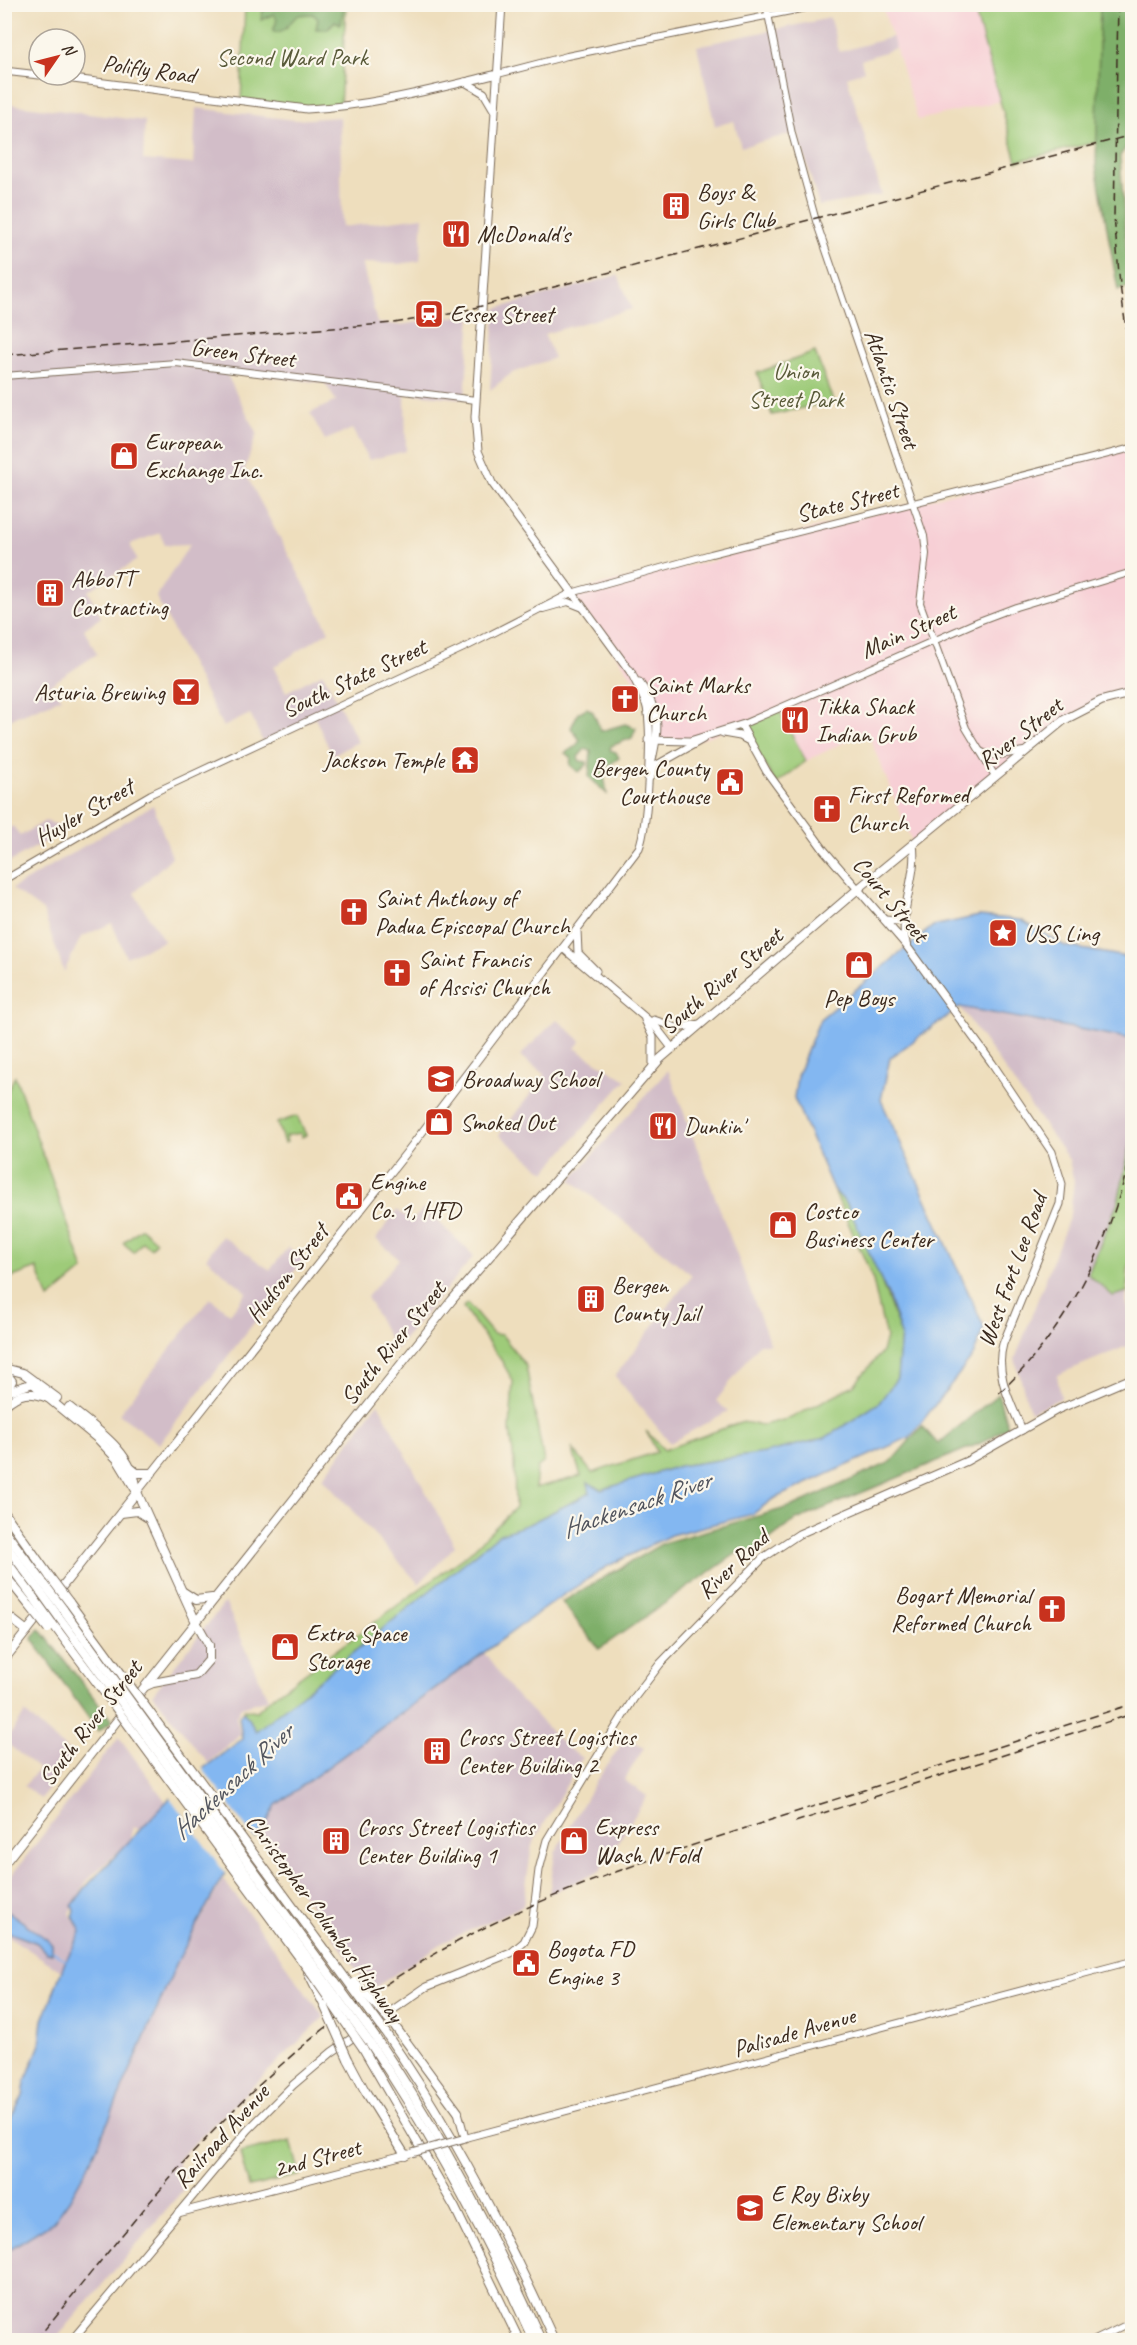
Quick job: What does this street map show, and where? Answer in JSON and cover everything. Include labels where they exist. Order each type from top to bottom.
[{"type":"highway","points":[[4,1392],[12,1381],[5,1371]]},
{"type":"highway","points":[[4,1392],[34,1382]]},
{"type":"highway","points":[[4,1406],[17,1396],[28,1392],[48,1398]]},
{"type":"highway","name":"Christopher Columbus Highway","points":[[4,1512],[40,1591]]},
{"type":"highway","name":"Christopher Columbus Highway","points":[[4,1530],[40,1591]]},
{"type":"highway","name":"Christopher Columbus Highway","points":[[4,1543],[58,1616],[322,1946],[385,2032],[474,2175],[554,2340]]},
{"type":"highway","name":"Christopher Columbus Highway","points":[[4,1558],[40,1591]]},
{"type":"highway","points":[[4,1574],[40,1591],[58,1616]]},
{"type":"highway","name":"Christopher Columbus Highway","points":[[58,1616],[69,1645],[115,1686],[370,2043],[430,2123],[473,2199],[541,2340]]},
{"type":"highway","name":"Christopher Columbus Highway","points":[[115,1686],[301,1959],[370,2043],[463,2197],[533,2340]]},
{"type":"highway","points":[[322,1946],[394,2025],[459,2112]]},
{"type":"highway","points":[[301,1959],[364,2089],[408,2154]]},
{"type":"highway","name":"Christopher Columbus Highway","points":[[370,2043],[455,2208],[519,2340]]},
{"type":"main road","points":[[502,4],[476,400],[476,442],[486,473],[571,593],[653,701],[656,710],[656,731],[652,741]]},
{"type":"main road","name":"Polifly Road","points":[[4,71],[27,73]]},
{"type":"main road","name":"Polifly Road","points":[[87,81],[307,109],[343,106],[498,74]]},
{"type":"main road","points":[[465,82],[484,93],[495,112]]},
{"type":"main road","name":"Hudson Street","points":[[4,1660],[408,1152],[639,848],[644,829],[652,741],[647,706],[630,670]]},
{"type":"main road","name":"River Street","points":[[858,890],[1024,751],[1076,713],[1101,701],[1132,693]]},
{"type":"main road","name":"Main Street","points":[[652,741],[678,742],[705,738],[741,725]]},
{"type":"main road","name":"Court Street","points":[[741,725],[767,772],[824,850],[906,945],[931,979]]},
{"type":"main road","points":[[717,733],[740,736],[750,741]]},
{"type":"main road","name":"Main Street","points":[[649,779],[657,765],[705,738]]},
{"type":"main road","points":[[906,945],[906,913],[914,867],[912,844]]},
{"type":"main road","name":"South River Street","points":[[4,1864],[195,1620],[452,1300],[653,1067],[672,1048],[858,890]]},
{"type":"main road","points":[[885,920],[898,921],[906,913]]},
{"type":"main road","points":[[578,929],[578,953],[595,969],[602,981]]},
{"type":"main road","points":[[562,948],[641,1012],[656,1026],[672,1048]]},
{"type":"main road","name":"West Fort Lee Road","points":[[931,979],[1052,1152],[1062,1184],[1056,1217],[1000,1353],[1000,1370],[1022,1430]]},
{"type":"main road","points":[[641,1012],[666,1026],[677,1028],[700,1024]]},
{"type":"main road","points":[[641,1012],[653,1037],[653,1067]]},
{"type":"main road","points":[[5,1371],[23,1372],[103,1434],[137,1473],[152,1473]]},
{"type":"main road","name":"River Road","points":[[532,1926],[540,1865],[548,1840],[634,1698],[673,1649],[761,1559],[799,1534],[968,1461],[1059,1409],[1132,1378]]},
{"type":"main road","points":[[48,1398],[108,1449],[137,1492],[180,1589],[209,1645],[206,1665],[196,1674],[153,1683],[142,1689]]},
{"type":"main road","points":[[131,1468],[137,1492]]},
{"type":"main road","points":[[120,1514],[128,1510],[137,1511],[149,1518]]},
{"type":"main road","points":[[180,1589],[196,1599],[214,1597]]},
{"type":"main road","points":[[4,1613],[27,1631]]},
{"type":"main road","name":"Railroad Avenue","points":[[72,2340],[248,2130],[287,2091],[332,2052],[426,1987],[511,1953],[524,1942],[532,1926]]},
{"type":"main road","points":[[459,2112],[463,2139]]},
{"type":"main road","name":"2nd Street","points":[[178,2213],[463,2139]]},
{"type":"street","name":"Atlantic Street","points":[[766,4],[792,134],[816,221],[926,545],[920,603],[966,728],[977,750],[995,776]]},
{"type":"street","points":[[498,74],[567,56],[826,4]]},
{"type":"street","name":"Green Street","points":[[4,376],[176,363],[476,400]]},
{"type":"street","name":"State Street","points":[[571,593],[711,554],[1132,448]]},
{"type":"street","name":"Main Street","points":[[741,725],[933,640],[1016,607],[1132,572]]},
{"type":"street","name":"South State Street","points":[[151,794],[468,646],[571,593]]},
{"type":"street","points":[[540,609],[568,602],[583,608]]},
{"type":"street","points":[[977,750],[986,755],[1024,751]]},
{"type":"street","name":"Huyler Street","points":[[4,880],[151,794]]},
{"type":"street","points":[[34,1382],[48,1398]]},
{"type":"street","name":"Palisade Avenue","points":[[463,2139],[1132,1961]]},
{"type":"street","points":[[1095,2340],[1132,2322]]},
{"type":"shaded area","points":[[882,5],[1100,5],[1097,142],[1017,161],[1000,101],[918,120]]},
{"type":"shaded area","points":[[830,18],[839,52],[892,37],[896,48],[861,60],[864,71],[847,77],[882,195],[819,206],[798,132],[741,147],[734,121],[715,126],[697,46]]},
{"type":"shaded area","points":[[8,104],[145,121],[143,160],[193,164],[196,108],[295,120],[340,117],[342,227],[423,217],[420,261],[399,264],[362,263],[377,323],[400,325],[471,314],[465,399],[405,393],[406,451],[369,460],[352,429],[325,440],[310,413],[336,401],[325,383],[225,371],[257,433],[244,471],[329,631],[274,667],[286,692],[323,673],[358,742],[332,755],[315,718],[263,742],[250,714],[223,727],[156,597],[190,544],[165,545],[160,533],[130,544],[137,560],[88,591],[101,617],[84,629],[97,654],[50,685],[62,698],[5,721],[4,139]]},
{"type":"shaded area","points":[[618,275],[632,309],[544,334],[554,358],[512,373],[490,390],[495,309]]},
{"type":"shaded area","points":[[1132,448],[1132,693],[1075,713],[913,844],[867,731],[806,761],[779,710],[693,742],[656,741],[656,709],[571,593],[642,575],[713,561],[781,537]]},
{"type":"shaded area","points":[[153,805],[172,857],[134,893],[164,941],[126,957],[112,923],[81,937],[64,972],[43,911],[12,889]]},
{"type":"shaded area","points":[[45,821],[68,828],[5,865],[5,831],[13,826],[20,836]]},
{"type":"shaded area","points":[[960,1007],[1132,1039],[1132,1139],[1118,1202],[1088,1274],[1112,1296],[1127,1292],[1126,1301],[1132,1323],[1132,1344],[1057,1375],[1061,1398],[1030,1412],[1015,1359],[1070,1215],[1074,1182],[1069,1160]]},
{"type":"shaded area","points":[[557,1019],[581,1041],[575,1048],[626,1080],[545,1172],[499,1135],[545,1075],[520,1056]]},
{"type":"shaded area","points":[[668,1070],[770,1344],[759,1344],[716,1401],[728,1411],[670,1443],[615,1376],[692,1275],[571,1180]]},
{"type":"shaded area","points":[[424,1208],[474,1256],[395,1350],[367,1297],[399,1259],[376,1239],[397,1210],[411,1222]]},
{"type":"shaded area","points":[[222,1236],[270,1270],[288,1247],[304,1259],[159,1444],[119,1414],[210,1298],[230,1314],[247,1292],[206,1258]]},
{"type":"shaded area","points":[[378,1403],[455,1546],[419,1584],[323,1478]]},
{"type":"shaded area","points":[[225,1602],[268,1699],[241,1707],[236,1716],[240,1734],[208,1763],[153,1694]]},
{"type":"shaded area","points":[[484,1653],[512,1691],[566,1747],[582,1758],[532,1845],[523,1906],[444,1942],[371,1990],[259,1833],[276,1805]]},
{"type":"shaded area","points":[[25,1713],[74,1756],[41,1799],[24,1786],[39,1769],[5,1742]]},
{"type":"shaded area","points":[[627,1736],[644,1748],[624,1780],[647,1796],[600,1871],[549,1894],[555,1853],[593,1786]]},
{"type":"shaded area","points":[[119,1737],[166,1802],[141,1830],[133,1827],[129,1842],[88,1879],[69,1913],[82,1932],[61,1971],[5,1934],[4,1885]]},
{"type":"shaded area","points":[[223,1879],[324,2017],[177,2160],[183,2190],[55,2340],[5,2340],[5,2252],[53,2222],[69,2200],[91,2161],[178,1960]]},
{"type":"green space","name":"Second Ward Park","points":[[245,5],[346,5],[340,106],[325,108],[241,102]]},
{"type":"green space","points":[[254,5],[344,5],[340,24],[335,21],[328,29],[316,29],[318,19],[313,14],[307,14],[297,16],[284,30],[277,32],[273,31],[277,20],[274,14],[261,20],[263,12],[261,7]]},
{"type":"green space","points":[[973,5],[1100,5],[1097,142],[1017,161]]},
{"type":"green space","points":[[1100,5],[1132,5],[1132,139],[1120,156],[1129,287],[1118,290],[1096,166]]},
{"type":"green space","name":"Union Street Park","points":[[815,352],[833,401],[772,415],[757,373]]},
{"type":"green space","points":[[587,708],[593,712],[601,731],[625,724],[636,728],[632,738],[611,746],[610,750],[616,752],[619,758],[603,769],[607,794],[589,777],[591,751],[585,749],[578,757],[580,761],[587,762],[587,765],[579,772],[570,765],[571,757],[565,753],[576,746],[580,740],[571,728],[578,713]]},
{"type":"green space","points":[[779,710],[806,761],[776,784],[741,725]]},
{"type":"green space","points":[[15,1076],[84,1270],[49,1299],[37,1268],[5,1280],[5,1096]]},
{"type":"green space","points":[[297,1116],[306,1135],[302,1137],[300,1133],[285,1136],[287,1142],[284,1143],[277,1123]]},
{"type":"green space","points":[[1132,1139],[1132,1258],[1128,1269],[1127,1292],[1113,1296],[1088,1274],[1118,1202]]},
{"type":"green space","points":[[833,1189],[847,1204],[871,1253],[901,1335],[897,1379],[879,1403],[826,1438],[765,1453],[679,1466],[601,1490],[588,1483],[591,1493],[529,1524],[500,1535],[256,1731],[243,1712],[244,1709],[257,1711],[272,1697],[469,1553],[515,1508],[514,1462],[510,1430],[513,1381],[501,1360],[463,1307],[467,1303],[493,1334],[502,1335],[526,1366],[544,1462],[537,1468],[535,1488],[581,1476],[572,1448],[592,1473],[657,1452],[646,1431],[664,1450],[741,1422],[763,1425],[791,1418],[854,1385],[882,1352],[886,1338],[872,1276]]},
{"type":"green space","points":[[141,1228],[156,1241],[151,1248],[142,1242],[134,1252],[123,1243]]},
{"type":"green space","points":[[998,1394],[1008,1427],[983,1442],[794,1521],[748,1555],[743,1549],[599,1649],[562,1602],[663,1543],[793,1506],[891,1462],[922,1426],[938,1444]]},
{"type":"green space","points":[[40,1629],[112,1721],[98,1731],[32,1639]]},
{"type":"green space","points":[[291,2141],[300,2175],[249,2187],[240,2153]]},
{"type":"water","name":"Hackensack River","points":[[979,916],[1021,920],[1065,946],[1132,958],[1132,1039],[960,1007],[890,1058],[881,1100],[984,1327],[973,1356],[910,1437],[773,1499],[753,1514],[671,1535],[608,1566],[557,1599],[276,1805],[265,1826],[223,1876],[178,1960],[91,2161],[69,2200],[53,2222],[5,2252],[4,2130],[23,2096],[25,2082],[40,2044],[43,2020],[65,1962],[81,1932],[73,1916],[75,1911],[72,1906],[85,1888],[184,1783],[242,1739],[239,1716],[243,1711],[256,1731],[500,1534],[529,1524],[590,1493],[588,1482],[601,1490],[679,1466],[765,1453],[825,1438],[879,1403],[897,1378],[901,1335],[888,1295],[847,1204],[833,1189],[794,1098],[797,1076],[820,1019],[933,926]]},
{"type":"water","points":[[5,1909],[49,1941],[52,1945],[52,1953],[46,1953],[37,1943],[5,1931]]},
{"type":"pier","points":[[201,1766],[256,1841],[227,1876],[168,1795]]},
{"type":"waterway","points":[[53,1951],[67,1961]]},
{"type":"railway","points":[[1118,4],[1114,216],[1120,285],[1132,372]]},
{"type":"railway","points":[[4,355],[394,323],[455,313],[1132,135]]},
{"type":"railway","points":[[999,1393],[1046,1341],[1084,1282],[1112,1217],[1132,1149]]},
{"type":"railway","points":[[36,2340],[174,2174],[248,2096],[287,2059],[329,2025],[384,1986],[439,1952],[495,1922],[611,1874],[732,1832],[1132,1704]]},
{"type":"railway","points":[[795,1822],[1132,1714]]},
{"type":"place","name":"Boys & Girls Club","points":[[676,206]]},
{"type":"place","name":"McDonald's","points":[[456,234]]},
{"type":"place","name":"Essex Street","points":[[429,314]]},
{"type":"place","name":"European Exchange Inc.","points":[[124,456]]},
{"type":"place","name":"AbboTT Contracting","points":[[50,593]]},
{"type":"place","name":"Asturia Brewing","points":[[186,692]]},
{"type":"place","name":"Saint Marks Church","points":[[625,699]]},
{"type":"place","name":"Tikka Shack Indian Grub","points":[[795,720]]},
{"type":"place","name":"Jackson Temple","points":[[465,760]]},
{"type":"place","name":"Bergen County Courthouse","points":[[730,782]]},
{"type":"place","name":"First Reformed Church","points":[[827,809]]},
{"type":"place","name":"Saint Anthony of Padua Episcopal Church","points":[[354,912]]},
{"type":"place","name":"USS Ling","points":[[1003,933]]},
{"type":"place","name":"Pep Boys","points":[[859,965]]},
{"type":"place","name":"Saint Francis of Assisi Church","points":[[397,973]]},
{"type":"place","name":"Broadway School","points":[[441,1079]]},
{"type":"place","name":"Smoked Out","points":[[439,1122]]},
{"type":"place","name":"Dunkin'","points":[[663,1126]]},
{"type":"place","name":"Engine Co. 1, HFD","points":[[349,1196]]},
{"type":"place","name":"Costco Business Center","points":[[783,1225]]},
{"type":"place","name":"Bergen County Jail","points":[[591,1299]]},
{"type":"place","name":"Bogart Memorial Reformed Church","points":[[1052,1609]]},
{"type":"place","name":"Extra Space Storage","points":[[285,1647]]},
{"type":"place","name":"Cross Street Logistics Center Building 2","points":[[437,1751]]},
{"type":"place","name":"Cross Street Logistics Center Building 1","points":[[336,1841]]},
{"type":"place","name":"Express Wash N Fold","points":[[574,1841]]},
{"type":"place","name":"Bogota FD Engine 3","points":[[526,1963]]},
{"type":"place","name":"E Roy Bixby Elementary School","points":[[750,2208]]}]
